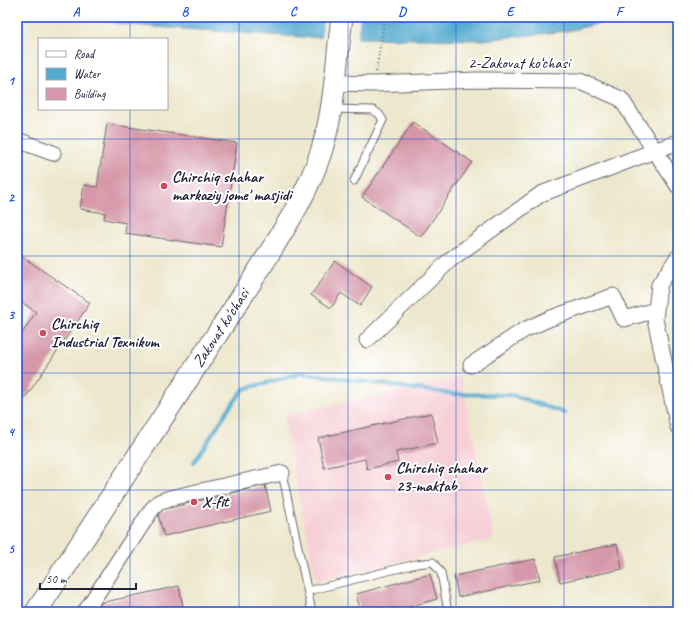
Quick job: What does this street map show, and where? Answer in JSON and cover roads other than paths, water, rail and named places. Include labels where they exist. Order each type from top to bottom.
[{"type":"main road","name":"Zakovat ko'chasi","points":[[36,612],[257,273],[305,193],[317,165],[331,109],[336,55],[342,17]]},
{"type":"street","name":"2-Zakovat ko‘chasi","points":[[334,83],[374,84],[477,80],[580,82],[621,99],[678,186]]},
{"type":"street","points":[[17,140],[53,153]]},
{"type":"street","points":[[367,340],[451,259],[541,194],[678,142]]},
{"type":"street","points":[[678,257],[659,285],[655,318],[678,427]]},
{"type":"street","points":[[471,365],[524,330],[551,318],[613,296],[624,319],[656,310]]},
{"type":"street","points":[[85,612],[152,509],[159,502],[170,498],[282,473]]},
{"type":"lane","points":[[331,109],[373,110],[380,114],[383,120],[354,181]]},
{"type":"lane","points":[[282,473],[312,612]]},
{"type":"lane","points":[[308,592],[416,564],[433,562],[441,573],[448,612]]},
{"type":"water","points":[[84,17],[628,17],[567,31],[483,40],[301,37],[127,25]]},
{"type":"waterway","points":[[17,189],[23,193]]},
{"type":"waterway","points":[[194,462],[230,407],[244,389],[302,373],[453,394],[512,395],[565,413]]},
{"type":"place","name":"Chirchiq shahar markaziy jome' masjidi","points":[[164,186]]},
{"type":"place","name":"Chirchiq Industrial Texnikum","points":[[43,333]]},
{"type":"place","name":"Chirchiq shahar 23-maktab","points":[[388,477]]},
{"type":"place","name":"X-fit","points":[[194,502]]}]
